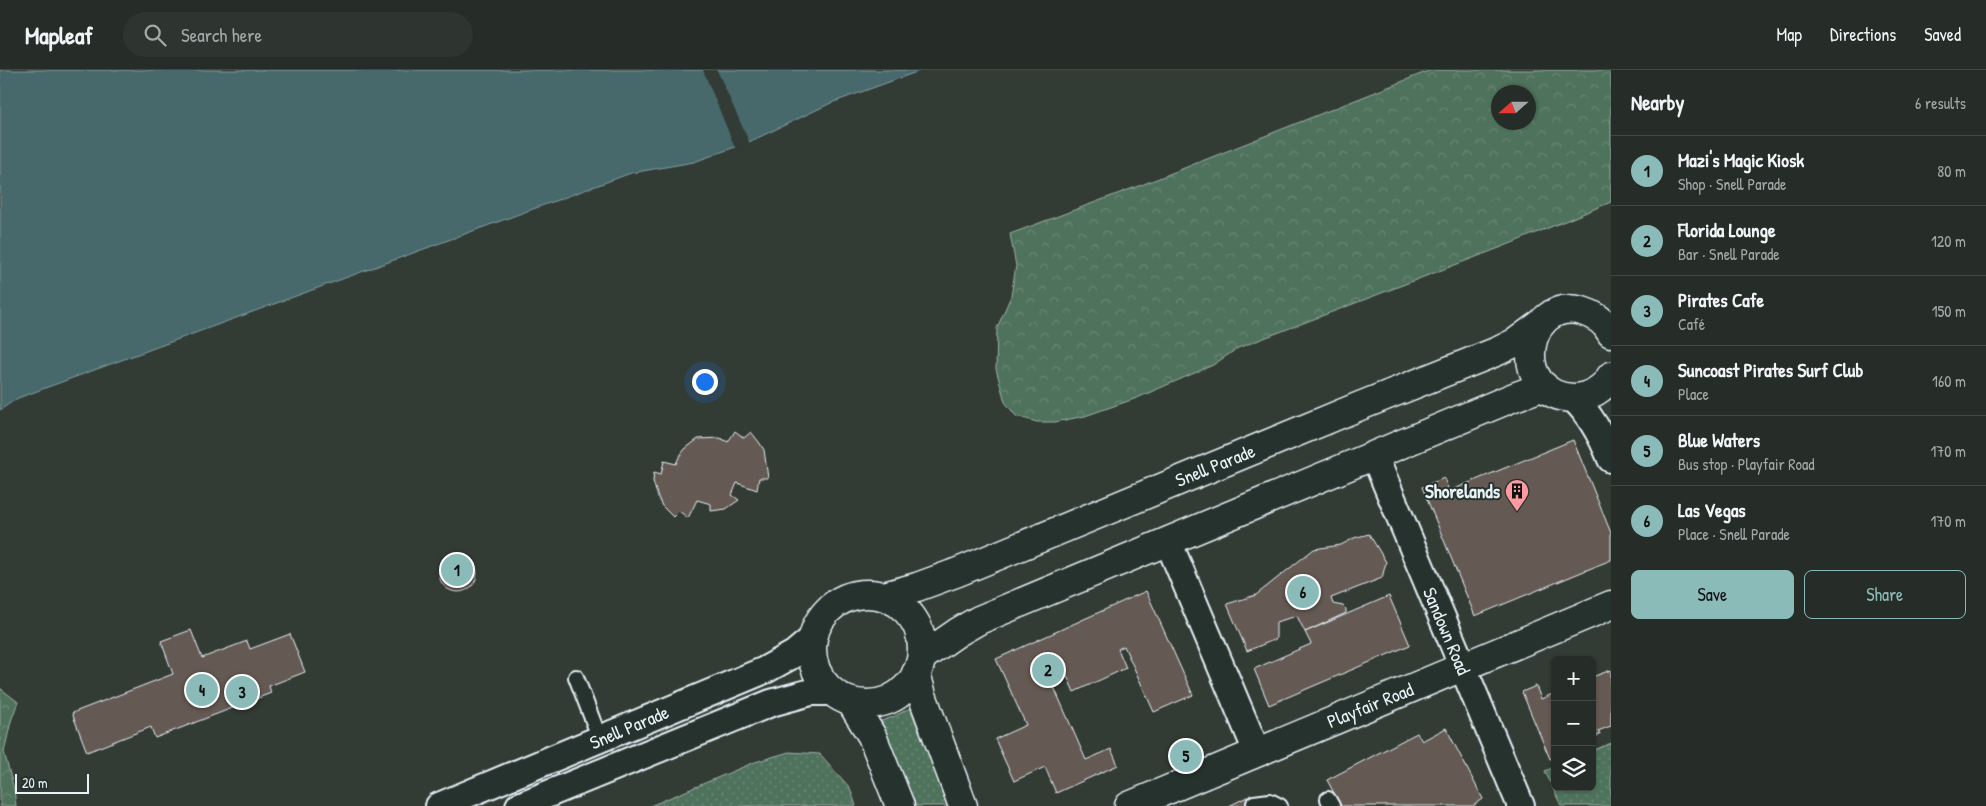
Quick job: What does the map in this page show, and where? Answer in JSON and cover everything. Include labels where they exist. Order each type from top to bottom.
[{"type":"main road","points":[[1575,310],[1587,310],[1611,303]]},
{"type":"main road","points":[[1575,310],[1593,314],[1607,326],[1611,333]]},
{"type":"main road","name":"Snell Parade","points":[[884,596],[958,572],[1498,351],[1516,342],[1557,313],[1575,310]]},
{"type":"main road","points":[[1542,323],[1532,338],[1530,355],[1533,372],[1544,386],[1557,395],[1573,398],[1587,396],[1599,390],[1610,378]]},
{"type":"main road","points":[[842,697],[864,704],[877,704],[889,700],[905,689],[919,666],[958,632],[979,620],[1544,386]]},
{"type":"main road","points":[[900,806],[872,736],[842,697],[822,682],[815,668],[812,653],[813,638],[817,626],[824,614],[839,601],[857,594],[871,593],[896,601],[914,620],[921,638],[919,666],[922,694],[963,806]]},
{"type":"main road","name":"Playfair Road","points":[[1129,806],[1611,605]]},
{"type":"street","points":[[1606,447],[1600,401],[1610,378]]},
{"type":"street","points":[[1573,398],[1585,410],[1606,447]]},
{"type":"street","name":"Sandown Road","points":[[1374,455],[1521,806]]},
{"type":"street","points":[[1168,541],[1257,752]]},
{"type":"street","name":"Snell Parade","points":[[439,806],[765,670],[794,654],[813,638]]},
{"type":"street","name":"Snell Parade","points":[[519,806],[771,703],[812,692],[842,697]]},
{"type":"lane","points":[[576,677],[600,739]]},
{"type":"lane","points":[[1254,806],[1254,803],[1270,801],[1280,806]]},
{"type":"green space","points":[[1431,70],[1611,70],[1611,202],[1507,245],[1238,348],[1213,365],[1137,398],[1085,416],[1055,422],[1037,422],[1016,416],[1005,402],[996,369],[997,328],[1011,296],[1016,266],[1010,234],[1144,184]]},
{"type":"green space","points":[[0,688],[18,702],[11,721],[4,752],[14,789],[16,806],[0,806]]},
{"type":"green space","points":[[910,708],[949,806],[911,806],[878,722]]},
{"type":"green space","points":[[1611,743],[1611,806],[1561,806],[1554,791],[1596,791],[1596,749]]},
{"type":"green space","points":[[789,752],[820,754],[850,788],[856,806],[650,806],[755,762]]},
{"type":"green space","points":[[1551,769],[1551,784],[1545,771]]},
{"type":"water","points":[[0,70],[922,70],[831,103],[749,142],[694,162],[631,173],[18,398],[0,410]]},
{"type":"pier","points":[[703,70],[717,70],[750,144],[736,150]]},
{"type":"building","points":[[735,431],[744,438],[751,432],[759,442],[764,450],[768,478],[759,478],[757,490],[737,483],[732,495],[739,500],[726,509],[711,511],[711,504],[697,500],[688,518],[679,511],[673,517],[662,506],[657,495],[653,481],[654,472],[661,474],[664,461],[676,464],[685,449],[698,439],[720,438],[728,442]]},
{"type":"building","name":"Shorelands","points":[[1573,440],[1611,533],[1611,560],[1475,616],[1422,487],[1444,478],[1449,491]]},
{"type":"building","points":[[1369,534],[1386,562],[1382,578],[1331,598],[1333,604],[1343,606],[1346,609],[1346,613],[1305,632],[1297,616],[1276,622],[1276,639],[1247,651],[1227,604],[1256,595],[1314,549],[1341,545],[1354,538]]},
{"type":"building","points":[[458,554],[471,560],[477,573],[471,586],[458,592],[445,586],[439,573],[445,560]]},
{"type":"building","points":[[1146,591],[1193,695],[1154,712],[1124,646],[1118,649],[1126,668],[1074,692],[1065,671],[1050,678],[1086,760],[1111,749],[1118,765],[1056,793],[1045,767],[1014,781],[995,739],[1026,725],[996,659]]},
{"type":"building","points":[[1389,596],[1410,645],[1269,705],[1254,669],[1311,644],[1305,632]]},
{"type":"building","points":[[191,630],[202,658],[247,641],[250,649],[290,634],[305,672],[269,686],[271,693],[155,738],[151,727],[87,752],[72,713],[173,674],[161,641]]},
{"type":"building","points":[[1611,670],[1611,726],[1598,731],[1600,735],[1596,736],[1596,701],[1596,676]]},
{"type":"building","points":[[1536,686],[1541,699],[1551,695],[1551,759],[1550,759],[1522,692]]},
{"type":"building","points":[[1446,728],[1483,799],[1473,806],[1341,806],[1327,780],[1417,733],[1422,741]]},
{"type":"building","points":[[1247,797],[1252,806],[1229,806]]},
{"type":"place","name":"Shorelands","points":[[1517,512]]},
{"type":"place","name":"Mazi's Magic Kiosk","points":[[457,570]]},
{"type":"place","name":"Las Vegas","points":[[1303,592]]},
{"type":"place","name":"Florida Lounge","points":[[1048,670]]},
{"type":"place","name":"Suncoast Pirates Surf Club","points":[[202,690]]},
{"type":"place","name":"Pirates Cafe","points":[[242,692]]},
{"type":"place","name":"Blue Waters","points":[[1186,756]]}]
